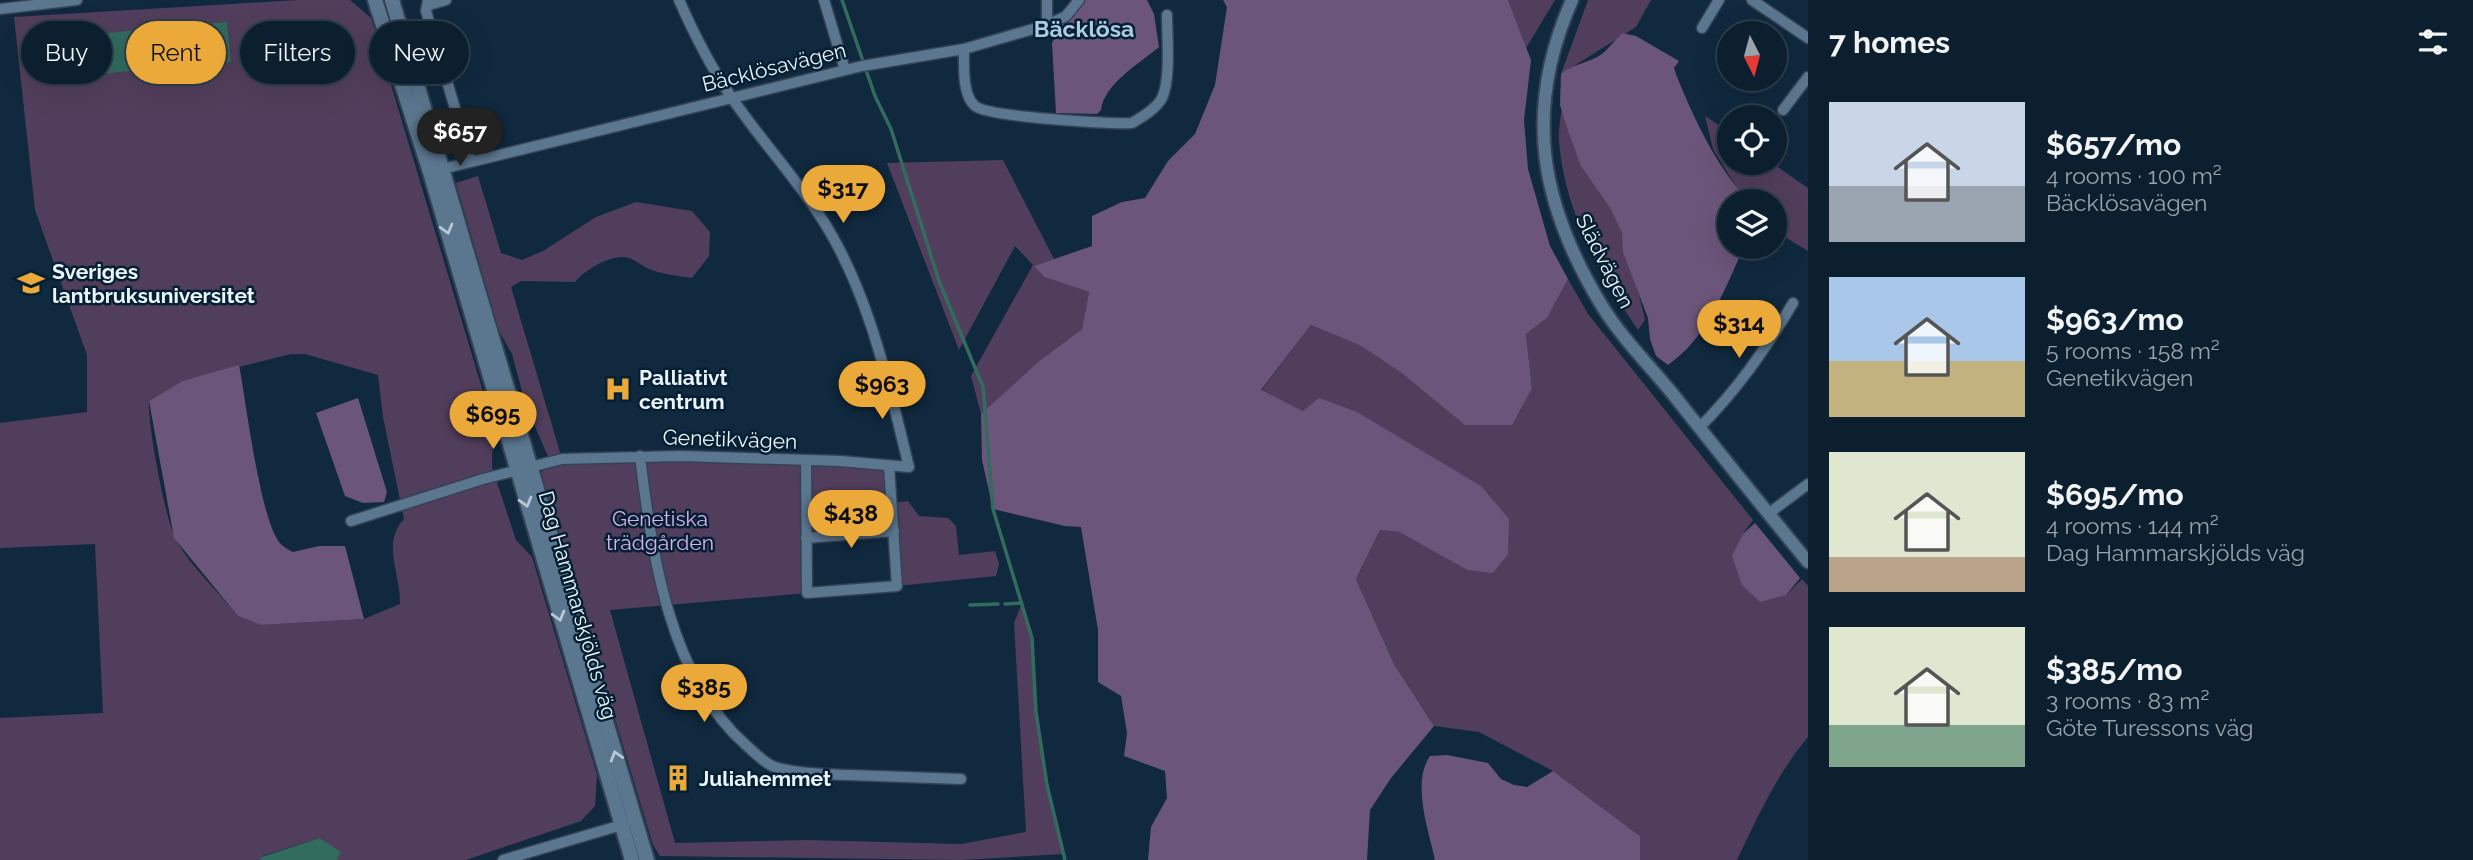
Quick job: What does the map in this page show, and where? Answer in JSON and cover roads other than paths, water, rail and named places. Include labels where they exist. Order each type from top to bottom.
[{"type":"main road","name":"Dag Hammarskjölds väg","points":[[375,0],[436,170]]},
{"type":"main road","name":"Dag Hammarskjölds väg","points":[[392,0],[436,170],[632,860]]},
{"type":"main road","name":"Dag Hammarskjölds väg","points":[[523,469],[647,860]]},
{"type":"street","points":[[0,9],[77,0]]},
{"type":"street","points":[[446,0],[429,3],[426,11],[471,162]]},
{"type":"street","points":[[679,0],[706,57],[732,98],[818,213],[840,250],[890,388],[909,467],[889,466],[897,586],[807,593],[806,460]]},
{"type":"street","points":[[824,0],[845,71]]},
{"type":"street","points":[[1047,0],[1047,25]]},
{"type":"street","name":"Bäcklösavägen","points":[[436,170],[865,65],[964,49],[1047,25],[1066,16],[1079,0]]},
{"type":"street","name":"Slädvägen","points":[[1572,0],[1548,65],[1542,113],[1545,162],[1568,238],[1603,308],[1808,562]]},
{"type":"street","points":[[1702,28],[1719,0]]},
{"type":"street","points":[[1752,0],[1808,38]]},
{"type":"street","points":[[964,49],[964,71],[970,100],[977,108],[999,114],[1132,122],[1147,114],[1162,98],[1167,61],[1167,15]]},
{"type":"street","points":[[1787,105],[1808,77]]},
{"type":"street","points":[[1699,428],[1731,396],[1762,355],[1793,303]]},
{"type":"street","points":[[640,457],[645,500],[661,576],[682,649],[706,703],[727,728],[773,767],[811,773],[961,779]]},
{"type":"street","name":"Genetikvägen","points":[[351,521],[562,459],[640,457],[806,460],[889,466]]},
{"type":"street","points":[[1768,514],[1808,484]]},
{"type":"street","points":[[806,538],[894,531]]},
{"type":"street","points":[[503,860],[636,821]]},
{"type":"waterway","points":[[842,0],[875,96],[891,129],[939,281],[983,387],[993,509],[1032,638],[1036,712],[1047,785],[1065,860]]},
{"type":"waterway","points":[[1005,604],[1022,603]]},
{"type":"waterway","points":[[970,605],[998,604]]},
{"type":"place","name":"Sveriges lantbruksuniversitet","points":[[31,283]]},
{"type":"place","name":"Palliativt centrum","points":[[618,389]]},
{"type":"place","name":"Juliahemmet","points":[[678,778]]},
{"type":"district","name":"Bäcklösa","points":[[1084,28]]},
{"type":"park label","name":"Genetiska trädgården","points":[[660,530]]}]
